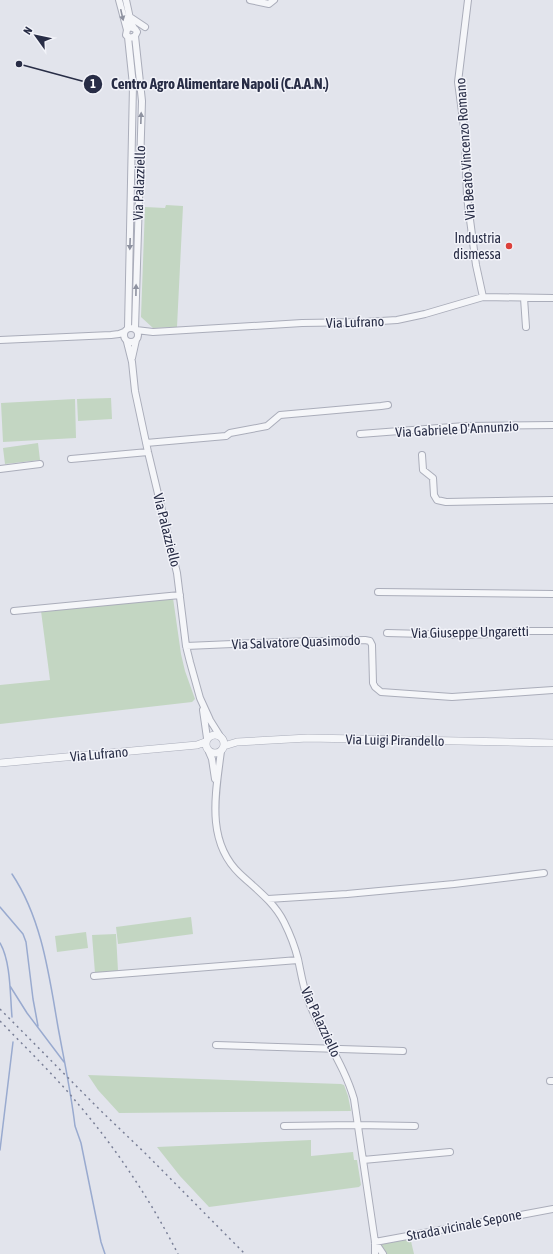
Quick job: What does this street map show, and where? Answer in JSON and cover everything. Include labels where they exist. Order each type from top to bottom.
[{"type":"street","points":[[119,0],[126,33],[128,38],[132,38],[135,32],[130,28],[126,30]]},
{"type":"street","name":"Via Palazziello","points":[[126,0],[135,32],[142,101],[136,330]]},
{"type":"street","points":[[250,0],[269,4],[274,0]]},
{"type":"street","name":"Via Beato Vincenzo Romano","points":[[468,0],[458,82],[464,135],[467,197],[476,265],[483,297]]},
{"type":"street","points":[[130,17],[145,27]]},
{"type":"street","name":"Via Palazziello","points":[[126,330],[133,85],[128,38]]},
{"type":"street","name":"Via Lufrano","points":[[136,330],[154,332],[302,323],[398,320],[425,314],[483,297],[553,298]]},
{"type":"street","points":[[524,298],[526,327]]},
{"type":"street","points":[[0,340],[111,335],[119,334],[132,328],[136,330],[137,339],[132,342],[111,335]]},
{"type":"street","points":[[125,340],[126,330]]},
{"type":"street","name":"Via Lufrano","points":[[137,339],[154,332]]},
{"type":"street","name":"Via Palazziello","points":[[132,362],[137,339]]},
{"type":"street","name":"Via Palazziello","points":[[125,340],[132,362],[146,443],[177,573],[186,646],[200,698],[206,740]]},
{"type":"street","points":[[146,443],[226,436],[230,433],[267,426],[280,415],[388,405]]},
{"type":"street","name":"Via Gabriele D'Annunzio","points":[[360,434],[465,426],[553,425]]},
{"type":"street","points":[[71,459],[148,452]]},
{"type":"street","name":"Via Gabriele D'Annunzio","points":[[422,455],[423,470],[433,478],[434,495],[437,500],[446,502],[553,500]]},
{"type":"street","points":[[0,468],[40,464]]},
{"type":"street","points":[[378,592],[553,594]]},
{"type":"street","points":[[14,611],[180,595]]},
{"type":"street","name":"Via Giuseppe Ungaretti","points":[[387,633],[464,635],[519,631],[553,631]]},
{"type":"street","name":"Via Salvatore Quasimodo","points":[[186,646],[365,640],[370,641],[372,645],[373,683],[381,692],[452,697],[553,690]]},
{"type":"street","name":"Via Palazziello","points":[[200,698],[222,743],[217,789],[216,824],[220,844],[227,859],[237,871],[268,899],[284,922],[298,960],[308,1001],[344,1070],[351,1088],[354,1099],[375,1242],[375,1254]]},
{"type":"street","points":[[197,745],[208,751],[217,753],[222,743],[214,734],[209,736],[206,740],[208,751]]},
{"type":"street","name":"Via Luigi Pirandello","points":[[222,743],[308,738],[553,743]]},
{"type":"street","name":"Via Lufrano","points":[[0,763],[197,745],[206,740]]},
{"type":"street","name":"Via Palazziello","points":[[208,751],[212,759],[217,789]]},
{"type":"street","points":[[268,899],[454,884],[544,873]]},
{"type":"street","points":[[94,976],[298,960]]},
{"type":"street","points":[[216,1045],[403,1051]]},
{"type":"street","points":[[284,1126],[415,1126]]},
{"type":"street","points":[[363,1160],[450,1152]]},
{"type":"street","name":"Strada vicinale Sepone","points":[[375,1242],[553,1209]]},
{"type":"street","points":[[375,1242],[383,1254]]},
{"type":"green space","points":[[166,205],[183,206],[177,327],[153,328],[141,317],[145,207],[165,208]]},
{"type":"green space","points":[[111,398],[112,419],[78,421],[77,399]]},
{"type":"green space","points":[[75,399],[76,438],[3,442],[1,403]]},
{"type":"green space","points":[[38,443],[40,460],[5,464],[3,448]]},
{"type":"green space","points":[[173,598],[181,654],[185,671],[195,699],[192,702],[0,724],[0,685],[50,680],[41,611]]},
{"type":"green space","points":[[191,917],[193,934],[118,944],[116,927]]},
{"type":"green space","points":[[86,932],[88,948],[57,952],[55,936]]},
{"type":"green space","points":[[116,934],[118,971],[95,973],[92,935]]},
{"type":"green space","points":[[88,1075],[341,1084],[344,1085],[351,1111],[119,1113],[98,1090]]},
{"type":"green space","points":[[311,1140],[311,1156],[353,1152],[354,1160],[357,1160],[361,1185],[359,1187],[209,1207],[180,1176],[157,1147]]},
{"type":"green space","points":[[410,1237],[414,1254],[387,1254],[381,1246],[383,1242]]},
{"type":"waterway","points":[[12,874],[31,910],[43,948],[72,1101],[75,1126],[81,1143],[101,1242],[105,1254]]},
{"type":"waterway","points":[[0,907],[23,934],[26,942],[38,1026]]},
{"type":"waterway","points":[[0,943],[4,951],[8,969],[12,1017]]},
{"type":"waterway","points":[[10,986],[27,1013],[64,1062]]},
{"type":"waterway","points":[[0,1150],[13,1042]]},
{"type":"railway","points":[[0,1009],[245,1254]]},
{"type":"railway","points":[[0,1021],[79,1105],[107,1140],[157,1215],[178,1254]]},
{"type":"place","name":"Centro Agro Alimentare Napoli (C.A.A.N.)","points":[[19,64]]},
{"type":"place","name":"Industria dismessa","points":[[509,246]]}]
